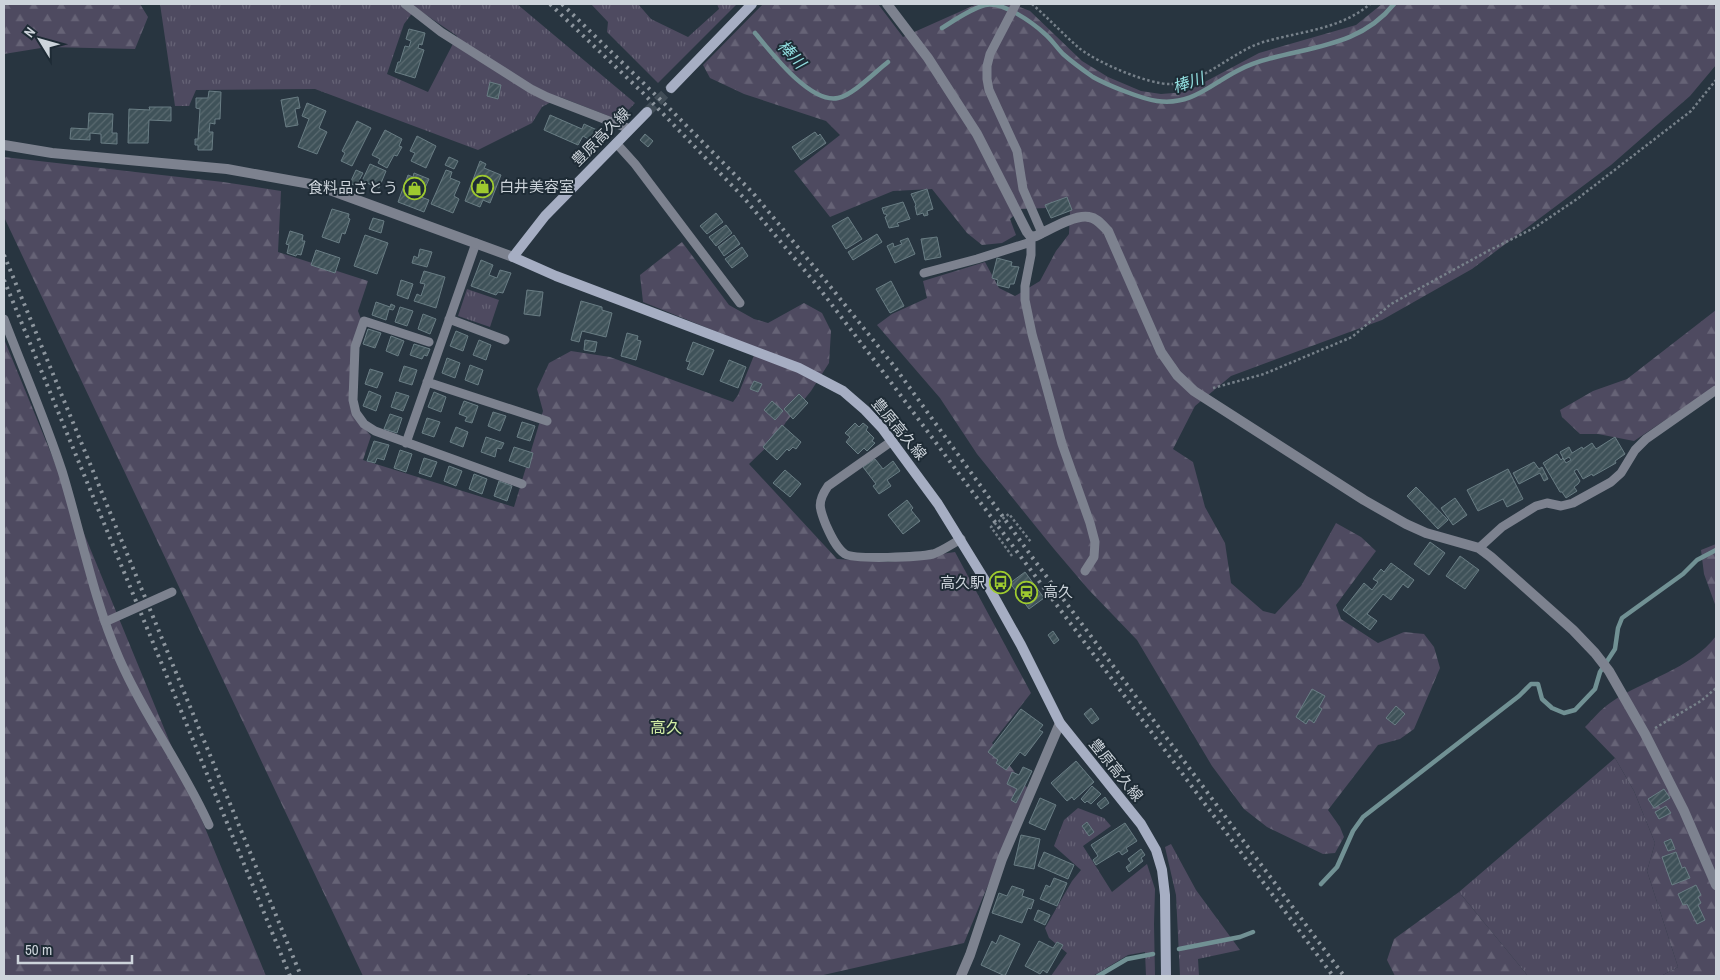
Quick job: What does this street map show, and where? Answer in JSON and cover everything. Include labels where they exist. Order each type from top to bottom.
[{"type":"main road","points":[[671,88],[752,4]]},
{"type":"main road","name":"豊原高久線","points":[[647,112],[545,216],[513,257],[556,276],[799,368],[842,391],[865,410],[892,441],[938,504],[984,577],[1021,645],[1060,724],[1141,824],[1156,850],[1162,870],[1165,895],[1166,976]]},
{"type":"street","points":[[887,4],[928,58],[977,134],[1031,239],[1073,219],[1088,216],[1099,221],[1108,230],[1161,352],[1177,375],[1194,391],[1364,500],[1406,524],[1426,533],[1480,548],[1573,630],[1609,671],[1645,734],[1684,811],[1716,885]]},
{"type":"street","points":[[4,145],[52,153],[227,169],[316,185],[513,257]]},
{"type":"street","points":[[961,976],[970,955],[1002,859],[1060,724]]},
{"type":"lane","points":[[405,4],[441,32],[547,97],[630,129]]},
{"type":"lane","points":[[1016,4],[990,54],[987,66],[987,79],[1017,151],[1023,189],[1042,234]]},
{"type":"lane","points":[[616,143],[635,164],[740,303]]},
{"type":"lane","points":[[924,273],[1031,239],[1025,300],[1032,334],[1062,444],[1090,523],[1094,542],[1094,557],[1085,571]]},
{"type":"lane","points":[[406,443],[476,243]]},
{"type":"lane","points":[[4,319],[62,470],[91,578],[120,660],[194,793],[209,825]]},
{"type":"lane","points":[[449,320],[505,340]]},
{"type":"lane","points":[[429,342],[364,321],[355,347],[353,400],[356,413],[364,424],[375,431],[522,484]]},
{"type":"lane","points":[[428,382],[547,421]]},
{"type":"lane","points":[[1480,548],[1502,527],[1536,506],[1546,503],[1561,506],[1573,503],[1611,482],[1621,473],[1635,450],[1646,439],[1716,390]]},
{"type":"lane","points":[[892,441],[828,486],[823,494],[820,501],[820,510],[838,546],[846,554],[871,558],[934,554],[960,540]]},
{"type":"lane","points":[[105,622],[172,592]]},
{"type":"path","points":[[1032,4],[1081,49],[1111,66],[1142,80],[1171,84],[1192,79],[1212,70],[1239,52],[1266,41],[1322,29],[1361,12],[1370,4]]},
{"type":"path","points":[[1194,391],[1226,385],[1264,374],[1352,337],[1391,304],[1534,228],[1576,199],[1691,111],[1716,80]]},
{"type":"path","points":[[1012,556],[991,527],[1009,514],[1031,542]]},
{"type":"path","points":[[1645,734],[1702,701],[1716,688]]},
{"type":"green space","points":[[4,4],[140,4],[148,17],[135,49],[47,47],[4,54]]},
{"type":"green space","points":[[160,4],[517,4],[635,103],[619,120],[560,97],[542,107],[532,123],[478,150],[315,89],[196,90],[189,106],[175,106]],"holes":[[[416,8],[457,36],[428,92],[387,74],[404,24]]]},
{"type":"green space","points":[[591,4],[638,4],[651,19],[688,37],[719,9],[717,4],[737,4],[658,83],[607,32],[608,22]]},
{"type":"green space","points":[[763,4],[878,4],[903,37],[977,4],[1012,4],[1030,11],[1082,61],[1108,77],[1141,91],[1161,94],[1186,92],[1259,53],[1356,25],[1382,4],[1716,4],[1716,65],[1690,96],[1611,165],[1472,269],[1382,320],[1231,376],[1195,406],[1173,449],[1193,462],[1205,507],[1225,543],[1231,583],[1263,611],[1275,614],[1301,586],[1336,523],[1361,537],[1376,551],[1336,605],[1341,619],[1378,643],[1404,632],[1424,634],[1434,647],[1440,668],[1414,729],[1400,739],[1378,745],[1328,810],[1340,827],[1344,837],[1335,853],[1323,854],[1267,827],[1244,809],[1212,766],[1137,640],[1088,589],[1054,549],[977,454],[940,398],[877,325],[892,314],[927,298],[923,281],[985,262],[999,288],[1015,296],[1040,281],[1056,251],[1069,234],[1070,211],[1047,208],[1021,209],[1010,219],[1016,235],[1002,243],[982,245],[967,233],[932,189],[893,191],[830,217],[794,171],[840,135],[826,121],[744,94],[710,78],[703,65]]},
{"type":"green space","points":[[4,157],[223,182],[281,191],[278,252],[368,281],[358,311],[361,319],[353,414],[371,436],[363,460],[514,507],[543,411],[537,389],[549,363],[571,351],[610,357],[733,402],[738,395],[757,348],[643,302],[640,275],[682,242],[729,305],[754,319],[768,323],[804,303],[822,313],[831,331],[829,363],[776,438],[749,464],[837,559],[888,562],[955,552],[1031,693],[992,743],[1028,789],[964,943],[819,976],[536,976],[528,974],[526,976],[363,976],[4,217]]},
{"type":"green space","points":[[467,289],[499,300],[490,327],[458,316]]},
{"type":"green space","points":[[1716,310],[1716,386],[1634,441],[1598,434],[1580,434],[1562,417],[1560,410],[1593,391],[1627,379]]},
{"type":"green space","points":[[4,339],[266,976],[4,976]]},
{"type":"green space","points":[[1716,544],[1716,607],[1704,574],[1701,550]]},
{"type":"green space","points":[[1716,636],[1716,976],[1661,976],[1678,967],[1647,871],[1655,843],[1634,791],[1615,758],[1585,727],[1610,703],[1680,666],[1706,647]]},
{"type":"green space","points":[[1615,758],[1634,791],[1655,843],[1647,871],[1678,967],[1661,976],[1528,976],[1459,892]]},
{"type":"green space","points":[[1078,808],[1104,818],[1111,826],[1083,846],[1112,892],[1147,864],[1155,889],[1155,976],[1146,976],[1145,952],[1128,955],[1093,976],[1051,976],[1067,953],[1049,938],[1045,928],[1072,881],[1081,870],[1054,846],[1064,820]]},
{"type":"green space","points":[[1171,844],[1196,890],[1240,950],[1198,959],[1199,976],[1180,976],[1176,895],[1165,847]]},
{"type":"green space","points":[[1459,892],[1528,976],[1395,976],[1387,960],[1394,939]]},
{"type":"building","points":[[409,29],[425,33],[422,45],[419,44],[418,48],[424,50],[415,78],[395,72],[405,46],[409,47],[411,41],[406,39]]},
{"type":"building","points":[[490,82],[501,85],[498,99],[487,96]]},
{"type":"building","points":[[209,91],[221,92],[220,119],[215,119],[215,124],[210,123],[209,132],[213,132],[212,150],[198,150],[198,145],[195,145],[195,139],[198,139],[200,109],[196,108],[196,98],[208,98]]},
{"type":"building","points":[[298,97],[300,108],[295,109],[298,125],[286,127],[281,100]]},
{"type":"building","points":[[307,103],[326,111],[319,128],[327,132],[317,154],[298,147],[309,119],[302,116]]},
{"type":"building","points":[[149,107],[171,107],[171,121],[149,120],[148,143],[128,143],[129,109],[150,110]]},
{"type":"building","points":[[89,113],[113,114],[112,133],[117,133],[117,144],[101,143],[101,134],[90,133],[90,140],[70,139],[71,128],[88,129]]},
{"type":"building","points":[[550,115],[582,129],[584,124],[597,130],[592,141],[583,136],[578,145],[544,130]]},
{"type":"building","points":[[357,121],[371,128],[352,166],[341,161],[345,153],[342,151]]},
{"type":"building","points":[[385,130],[402,139],[399,146],[402,147],[397,156],[394,155],[387,168],[378,163],[380,159],[372,155]]},
{"type":"building","points":[[815,132],[818,136],[820,134],[826,143],[801,160],[792,147]]},
{"type":"building","points":[[645,134],[653,141],[648,147],[640,140]]},
{"type":"building","points":[[417,136],[436,146],[426,168],[411,161],[415,153],[410,151]]},
{"type":"building","points":[[449,157],[458,161],[454,169],[445,165]]},
{"type":"building","name":"白井美容室","points":[[480,161],[486,164],[484,168],[501,175],[490,203],[483,200],[480,207],[465,201]]},
{"type":"building","points":[[370,164],[386,171],[379,188],[362,181]]},
{"type":"building","points":[[356,170],[363,173],[356,186],[350,183]]},
{"type":"building","points":[[446,170],[452,172],[450,178],[460,182],[454,196],[459,199],[453,213],[431,204]]},
{"type":"building","name":"食料品さとう","points":[[414,173],[429,179],[421,197],[429,200],[424,212],[398,202],[408,175],[413,177]]},
{"type":"building","points":[[927,189],[933,209],[927,211],[928,215],[924,216],[923,213],[917,215],[916,205],[911,194]]},
{"type":"building","points":[[1067,197],[1072,210],[1051,218],[1045,205]]},
{"type":"building","points":[[903,202],[910,219],[897,223],[899,226],[889,228],[885,217],[887,216],[882,208]]},
{"type":"building","points":[[332,209],[349,214],[348,218],[350,219],[345,234],[342,233],[339,243],[322,237]]},
{"type":"building","points":[[716,213],[723,222],[707,234],[700,226]]},
{"type":"building","points":[[848,217],[862,239],[846,249],[832,226]]},
{"type":"building","points":[[373,218],[384,221],[381,233],[369,229]]},
{"type":"building","points":[[726,225],[732,233],[716,246],[709,237]]},
{"type":"building","points":[[290,231],[303,235],[302,241],[305,241],[301,255],[297,254],[296,256],[287,253],[289,245],[286,244]]},
{"type":"building","points":[[877,234],[882,242],[853,260],[848,252]]},
{"type":"building","points":[[365,235],[388,243],[377,274],[354,266]]},
{"type":"building","points":[[734,235],[740,244],[724,256],[718,247]]},
{"type":"building","points":[[937,237],[941,257],[925,260],[921,239]]},
{"type":"building","points":[[908,238],[915,254],[895,263],[887,246],[893,243],[894,247],[902,244],[900,241]]},
{"type":"building","points":[[742,247],[748,256],[732,268],[725,259]]},
{"type":"building","points":[[420,249],[432,252],[427,267],[412,263],[414,256],[418,258]]},
{"type":"building","points":[[316,250],[340,258],[335,273],[311,265]]},
{"type":"building","points":[[997,258],[1012,262],[1011,266],[1019,267],[1014,284],[1010,284],[1009,288],[997,285],[998,280],[992,278]]},
{"type":"building","points":[[481,260],[493,265],[489,275],[497,278],[500,270],[511,273],[503,293],[498,292],[496,295],[471,286]]},
{"type":"building","points":[[424,271],[445,277],[436,308],[414,301],[417,294],[421,296],[425,284],[420,283]]},
{"type":"building","points":[[401,280],[413,284],[408,299],[397,295]]},
{"type":"building","points":[[891,281],[904,306],[890,313],[876,289]]},
{"type":"building","points":[[527,290],[543,292],[540,316],[524,314]]},
{"type":"building","points":[[581,301],[602,307],[602,310],[612,313],[606,337],[582,331],[579,342],[571,340]]},
{"type":"building","points":[[376,302],[390,307],[391,304],[395,306],[393,310],[389,309],[386,320],[372,315]]},
{"type":"building","points":[[400,307],[413,311],[407,326],[395,322]]},
{"type":"building","points":[[423,314],[436,319],[430,334],[418,329]]},
{"type":"building","points":[[368,329],[381,333],[375,348],[363,344]]},
{"type":"building","points":[[456,331],[468,336],[463,351],[450,346]]},
{"type":"building","points":[[627,333],[638,336],[637,340],[641,341],[636,360],[621,356]]},
{"type":"building","points":[[391,336],[404,341],[398,356],[386,351]]},
{"type":"building","points":[[479,340],[491,345],[486,360],[473,355]]},
{"type":"building","points":[[585,340],[597,342],[595,352],[584,350]]},
{"type":"building","points":[[693,342],[714,350],[703,375],[687,369],[690,362],[686,361]]},
{"type":"building","points":[[414,344],[430,349],[427,356],[424,355],[422,359],[410,355]]},
{"type":"building","points":[[447,358],[460,363],[455,378],[442,373]]},
{"type":"building","points":[[729,360],[746,367],[738,388],[720,381]]},
{"type":"building","points":[[470,365],[483,370],[478,385],[465,380]]},
{"type":"building","points":[[404,366],[417,370],[412,385],[399,381]]},
{"type":"building","points":[[370,369],[383,373],[377,388],[365,384]]},
{"type":"building","points":[[754,381],[762,384],[758,392],[750,389]]},
{"type":"building","points":[[369,391],[381,396],[376,411],[363,406]]},
{"type":"building","points":[[396,392],[409,396],[403,411],[391,407]]},
{"type":"building","points":[[434,392],[446,397],[441,412],[428,407]]},
{"type":"building","points":[[799,394],[808,403],[793,419],[784,409]]},
{"type":"building","points":[[464,401],[478,406],[472,423],[465,421],[467,417],[459,414]]},
{"type":"building","points":[[772,401],[783,411],[775,420],[764,410]]},
{"type":"building","points":[[883,402],[909,436],[903,441],[877,407]]},
{"type":"building","points":[[493,412],[506,416],[500,431],[488,426]]},
{"type":"building","points":[[390,414],[402,418],[397,433],[384,429]]},
{"type":"building","points":[[427,418],[440,422],[434,437],[422,433]]},
{"type":"building","points":[[522,422],[535,426],[530,441],[517,437]]},
{"type":"building","points":[[855,423],[859,427],[863,423],[868,427],[866,430],[874,438],[872,441],[875,443],[867,451],[864,448],[858,454],[846,442],[850,437],[845,433]]},
{"type":"building","points":[[782,425],[801,442],[796,449],[793,447],[789,451],[787,449],[777,460],[763,447]]},
{"type":"building","points":[[456,427],[468,432],[463,447],[450,442]]},
{"type":"building","points":[[486,437],[504,443],[501,449],[497,448],[495,457],[481,452]]},
{"type":"building","points":[[1615,437],[1625,454],[1615,461],[1616,463],[1593,476],[1592,474],[1583,479],[1577,469],[1574,471],[1580,481],[1574,487],[1577,491],[1566,498],[1560,492],[1543,463],[1557,454],[1561,460],[1563,458],[1560,452],[1569,447],[1572,453],[1592,443],[1596,449]],"holes":[[[1569,457],[1571,460],[1566,463],[1564,460]]]},
{"type":"building","points":[[374,441],[389,445],[384,460],[377,458],[375,463],[367,461]]},
{"type":"building","points":[[514,447],[533,453],[529,468],[509,461]]},
{"type":"building","points":[[400,450],[412,454],[406,472],[394,468]]},
{"type":"building","points":[[424,458],[437,462],[431,477],[419,473]]},
{"type":"building","points":[[875,459],[883,469],[893,461],[900,471],[887,480],[891,486],[879,494],[873,486],[876,484],[863,467]]},
{"type":"building","points":[[1534,462],[1539,469],[1542,467],[1548,479],[1544,481],[1540,473],[1519,484],[1513,473]]},
{"type":"building","points":[[449,466],[462,471],[456,486],[444,481]]},
{"type":"building","points":[[1508,469],[1523,499],[1507,507],[1503,499],[1478,511],[1467,490]]},
{"type":"building","points":[[785,470],[801,484],[790,497],[773,483]]},
{"type":"building","points":[[474,474],[487,479],[482,494],[469,489]]},
{"type":"building","points":[[499,481],[512,486],[507,501],[494,496]]},
{"type":"building","points":[[1416,487],[1448,520],[1438,529],[1407,496]]},
{"type":"building","points":[[1455,498],[1467,515],[1453,525],[1441,508]]},
{"type":"building","points":[[907,500],[913,508],[911,510],[920,521],[903,534],[888,515]]},
{"type":"building","points":[[1430,542],[1445,553],[1429,575],[1414,564]]},
{"type":"building","points":[[1460,556],[1479,570],[1465,589],[1446,576]]},
{"type":"building","points":[[1391,563],[1414,580],[1408,588],[1403,584],[1391,600],[1383,594],[1367,614],[1377,621],[1370,630],[1343,610],[1364,583],[1372,590],[1378,582],[1373,579],[1381,569],[1384,572]]},
{"type":"building","points":[[1025,572],[1044,598],[1029,609],[1010,583]]},
{"type":"building","points":[[1053,631],[1059,640],[1054,644],[1048,635]]},
{"type":"building","points":[[1312,689],[1325,696],[1319,707],[1322,709],[1314,723],[1309,719],[1306,724],[1296,717]]},
{"type":"building","points":[[1396,706],[1405,714],[1395,725],[1386,718]]},
{"type":"building","points":[[1091,708],[1099,719],[1092,724],[1084,714]]},
{"type":"building","points":[[1021,709],[1043,725],[1039,730],[1043,732],[1025,756],[1020,752],[1006,770],[996,763],[998,760],[988,752]]},
{"type":"building","points":[[1076,761],[1094,782],[1074,800],[1072,797],[1067,801],[1051,783]]},
{"type":"building","points":[[1023,767],[1032,771],[1016,803],[1011,800],[1017,789],[1007,784],[1012,772],[1019,775]]},
{"type":"building","points":[[1092,786],[1101,794],[1091,804],[1087,801],[1085,803],[1081,799]]},
{"type":"building","points":[[1664,789],[1670,798],[1654,808],[1648,799]]},
{"type":"building","points":[[1105,797],[1109,803],[1101,809],[1097,804]]},
{"type":"building","points":[[1040,798],[1056,805],[1045,830],[1029,823]]},
{"type":"building","points":[[1666,806],[1671,813],[1659,819],[1655,812]]},
{"type":"building","points":[[1087,822],[1094,832],[1089,836],[1082,826]]},
{"type":"building","points":[[1125,823],[1137,841],[1126,848],[1128,851],[1122,855],[1119,851],[1096,865],[1093,860],[1098,856],[1091,845]]},
{"type":"building","points":[[1021,835],[1040,839],[1034,869],[1014,865]]},
{"type":"building","points":[[1671,839],[1675,849],[1668,851],[1664,842]]},
{"type":"building","points":[[1141,849],[1145,855],[1141,858],[1143,861],[1129,872],[1126,867],[1131,863],[1128,859]]},
{"type":"building","points":[[1044,852],[1074,865],[1068,879],[1038,866]]},
{"type":"building","points":[[1676,852],[1682,868],[1685,867],[1690,878],[1672,885],[1662,857]]},
{"type":"building","points":[[1054,878],[1067,883],[1057,906],[1040,899],[1046,885],[1050,887]]},
{"type":"building","points":[[1696,885],[1701,895],[1698,897],[1701,903],[1698,905],[1705,920],[1697,924],[1687,904],[1683,905],[1678,894]]},
{"type":"building","points":[[1012,886],[1024,890],[1022,896],[1034,900],[1031,909],[1028,908],[1022,923],[992,913],[999,893],[1007,896]]},
{"type":"building","points":[[1038,910],[1050,915],[1045,925],[1034,920]]},
{"type":"building","points":[[1000,935],[1020,944],[1005,976],[981,965],[992,941],[996,944]]},
{"type":"building","points":[[1039,941],[1053,948],[1057,942],[1063,945],[1047,973],[1043,970],[1040,974],[1025,966]]},
{"type":"waterway","name":"棒川","points":[[942,28],[979,7],[985,5],[1000,6],[1033,24],[1048,36],[1063,54],[1093,77],[1115,88],[1143,98],[1169,102],[1200,93],[1254,63],[1323,46],[1354,35],[1382,17],[1394,4]]},
{"type":"waterway","name":"棒川","points":[[755,33],[792,75],[815,93],[827,98],[838,98],[850,93],[888,62]]},
{"type":"waterway","points":[[1321,884],[1337,867],[1353,831],[1363,817],[1519,696],[1531,684],[1538,684],[1542,699],[1552,708],[1564,713],[1575,710],[1595,689],[1600,672],[1615,649],[1618,628],[1622,618],[1683,574],[1697,560],[1716,550]]},
{"type":"waterway","points":[[1179,949],[1240,937],[1253,932]]},
{"type":"waterway","points":[[1098,976],[1127,959],[1153,954]]},
{"type":"tunnel","points":[[647,112],[671,88]]},
{"type":"railway","points":[[550,4],[644,94],[744,198],[816,284],[1333,976]]},
{"type":"railway","points":[[562,4],[753,193],[825,280],[894,366],[1032,557],[1344,976]]},
{"type":"railway","points":[[4,255],[301,976]]},
{"type":"railway","points":[[4,280],[290,976]]},
{"type":"place","name":"白井美容室","points":[[483,187]]},
{"type":"place","name":"食料品さとう","points":[[414,188]]},
{"type":"place","name":"高久駅","points":[[1001,583]]},
{"type":"place","name":"高久","points":[[1027,592]]},
{"type":"district","name":"高久","points":[[666,727]]}]
